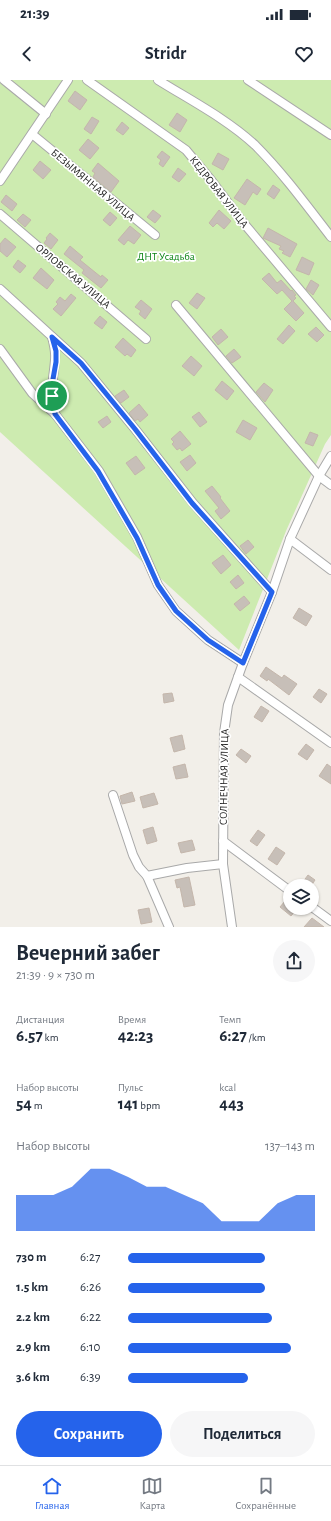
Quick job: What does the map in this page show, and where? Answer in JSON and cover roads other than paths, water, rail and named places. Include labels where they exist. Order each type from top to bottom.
[{"type":"street","points":[[4,80],[46,114]]},
{"type":"street","points":[[0,181],[3,170],[32,134],[68,80]]},
{"type":"street","name":"КЕДРОВАЯ УЛИЦА","points":[[86,80],[186,150],[241,220],[331,327]]},
{"type":"street","points":[[158,80],[218,118],[254,145],[279,172],[331,237]]},
{"type":"street","points":[[248,80],[331,135]]},
{"type":"street","name":"БЕЗЫМЯННАЯ УЛИЦА","points":[[32,134],[155,236]]},
{"type":"street","name":"ОРЛОВСКАЯ УЛИЦА","points":[[0,214],[146,339]]},
{"type":"street","points":[[0,289],[81,363],[135,429],[192,503],[272,592]]},
{"type":"street","points":[[176,305],[319,476],[331,486]]},
{"type":"street","points":[[52,337],[56,351],[52,396],[55,414]]},
{"type":"street","points":[[0,349],[32,393],[55,414],[98,471],[137,538],[158,585],[176,611],[208,640],[243,663]]},
{"type":"street","name":"СОЛНЕЧНАЯ УЛИЦА","points":[[232,927],[223,864],[224,733],[228,705],[243,663],[272,592],[290,539],[319,476],[331,456]]},
{"type":"street","points":[[290,539],[331,570]]},
{"type":"street","points":[[238,677],[331,743]]},
{"type":"street","points":[[113,795],[133,855],[139,867],[147,876],[169,927]]},
{"type":"street","points":[[223,841],[283,886]]},
{"type":"street","points":[[147,876],[187,868],[223,864]]},
{"type":"street","points":[[319,912],[331,921]]},
{"type":"park label","name":"ДНТ Усадьба","points":[[166,256]]}]
